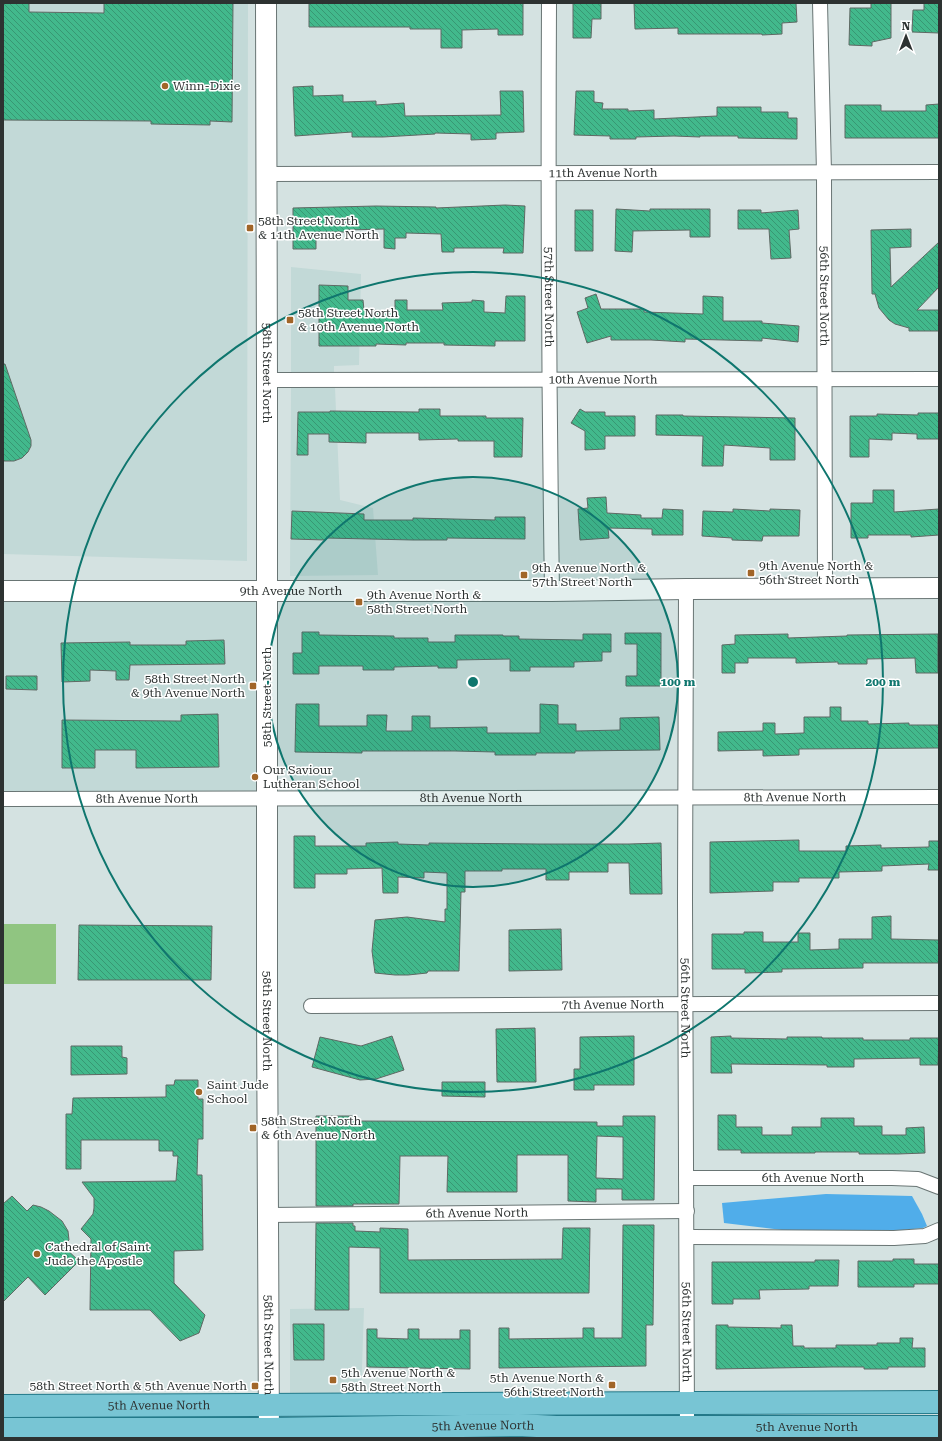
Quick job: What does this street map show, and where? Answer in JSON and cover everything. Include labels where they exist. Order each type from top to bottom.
[{"type":"main road","name":"5th Avenue North","points":[[3,1406],[939,1402]]},
{"type":"main road","name":"5th Avenue North","points":[[3,1429],[269,1434],[518,1425],[556,1432],[687,1427],[832,1432],[939,1427]]},
{"type":"street","name":"58th Street North","points":[[266,3],[269,1434]]},
{"type":"street","name":"57th Street North","points":[[549,3],[549,380],[552,591]]},
{"type":"street","name":"56th Street North","points":[[820,3],[824,173],[825,589]]},
{"type":"street","name":"11th Avenue North","points":[[267,174],[939,172]]},
{"type":"street","name":"10th Avenue North","points":[[267,380],[939,379]]},
{"type":"street","name":"9th Avenue North","points":[[3,591],[552,591],[939,588]]},
{"type":"street","name":"56th Street North","points":[[686,589],[685,1004],[687,1427]]},
{"type":"street","name":"8th Avenue North","points":[[3,799],[939,797]]},
{"type":"street","name":"7th Avenue North","points":[[312,1006],[939,1003]]},
{"type":"street","name":"6th Avenue North","points":[[686,1178],[892,1178],[918,1179],[939,1187]]},
{"type":"street","name":"6th Avenue North","points":[[268,1215],[687,1211]]},
{"type":"street","points":[[686,1237],[894,1238],[925,1236],[939,1230]]},
{"type":"street","points":[[832,1403],[832,1432]]},
{"type":"street","points":[[556,1404],[556,1432]]},
{"type":"shaded area","points":[[3,3],[248,3],[247,561],[3,554]]},
{"type":"shaded area","points":[[291,267],[361,274],[359,365],[334,366],[334,372],[291,372]]},
{"type":"shaded area","points":[[291,388],[335,388],[340,500],[373,508],[378,575],[290,576]]},
{"type":"shaded area","points":[[260,598],[256,791],[3,791],[3,599]]},
{"type":"shaded area","points":[[364,1308],[361,1397],[290,1398],[290,1309]]},
{"type":"shaded area","points":[[549,1434],[549,1438],[290,1438]]},
{"type":"green space","points":[[4,924],[56,924],[56,984],[4,984]]},
{"type":"water","points":[[826,1194],[912,1196],[927,1226],[923,1228],[894,1231],[782,1230],[724,1223],[722,1203]]},
{"type":"building","points":[[3,3],[29,3],[29,12],[104,13],[104,3],[233,3],[232,122],[210,121],[210,125],[151,124],[151,121],[3,120]]},
{"type":"building","points":[[309,3],[523,3],[523,35],[498,35],[498,29],[462,30],[462,48],[441,48],[441,29],[410,29],[410,27],[309,27]]},
{"type":"building","points":[[573,3],[601,3],[601,19],[592,19],[591,38],[573,38]]},
{"type":"building","points":[[634,3],[796,3],[797,22],[782,23],[782,34],[762,35],[678,34],[678,28],[635,29]]},
{"type":"building","points":[[871,3],[891,3],[891,38],[872,42],[872,46],[849,45],[850,8],[871,8]]},
{"type":"building","points":[[924,3],[939,3],[939,33],[912,32],[913,10],[924,10]]},
{"type":"building","points":[[313,86],[313,96],[343,95],[343,102],[376,101],[376,105],[404,103],[405,116],[501,115],[500,91],[523,91],[524,132],[496,133],[496,139],[471,140],[471,134],[435,133],[383,137],[352,137],[352,132],[295,136],[293,87]]},
{"type":"building","points":[[576,91],[594,91],[594,102],[603,103],[602,109],[628,109],[628,111],[654,110],[654,119],[717,116],[717,107],[761,107],[761,112],[788,112],[788,118],[797,118],[797,139],[738,138],[738,136],[674,136],[636,137],[636,139],[610,139],[610,136],[574,135]]},
{"type":"building","points":[[939,104],[939,138],[845,138],[845,105],[881,105],[881,111],[926,111],[926,105]]},
{"type":"building","points":[[505,205],[525,206],[523,253],[503,253],[504,248],[454,248],[454,252],[442,252],[441,234],[406,233],[406,238],[395,238],[395,249],[384,248],[384,229],[347,230],[347,232],[316,232],[316,249],[293,249],[293,208],[376,206],[436,208]]},
{"type":"building","points":[[616,209],[650,211],[650,209],[710,209],[710,237],[690,237],[690,230],[633,231],[632,252],[615,251]]},
{"type":"building","points":[[575,210],[593,210],[593,251],[575,251]]},
{"type":"building","points":[[738,210],[761,210],[761,213],[798,210],[799,229],[789,230],[791,258],[771,259],[769,229],[738,229]]},
{"type":"building","points":[[911,229],[911,247],[890,248],[891,287],[939,242],[939,287],[917,310],[939,310],[939,331],[909,331],[909,328],[895,324],[889,320],[879,308],[875,294],[872,294],[871,230]]},
{"type":"building","points":[[319,285],[348,286],[348,300],[363,300],[364,310],[395,311],[395,300],[407,300],[407,310],[443,310],[442,303],[472,302],[472,300],[484,301],[484,312],[505,313],[506,296],[525,296],[525,341],[495,341],[495,346],[444,345],[444,343],[406,343],[406,345],[376,344],[376,346],[319,346]]},
{"type":"building","points":[[596,294],[601,309],[644,309],[644,312],[703,314],[703,296],[723,297],[723,321],[762,321],[762,323],[799,326],[798,342],[762,338],[762,341],[685,339],[685,342],[611,340],[611,336],[587,343],[577,312],[588,308],[585,298]]},
{"type":"building","points":[[3,364],[5,364],[31,440],[31,446],[28,452],[22,458],[14,461],[3,461]]},
{"type":"building","points":[[419,409],[440,409],[440,416],[523,418],[522,457],[494,457],[494,441],[458,441],[458,439],[419,440],[419,433],[366,433],[366,443],[329,442],[329,434],[308,434],[308,455],[297,455],[298,412],[419,412]]},
{"type":"building","points":[[580,409],[585,412],[605,412],[605,416],[635,416],[635,436],[605,436],[605,449],[585,450],[585,431],[571,423]]},
{"type":"building","points":[[918,413],[939,413],[939,439],[917,439],[917,434],[892,433],[892,440],[869,439],[869,457],[850,457],[850,416],[877,416],[877,414],[918,415]]},
{"type":"building","points":[[656,415],[795,418],[795,460],[770,460],[770,448],[724,445],[723,466],[702,466],[703,436],[656,435]]},
{"type":"building","points":[[873,490],[894,490],[894,512],[939,509],[939,535],[911,537],[911,535],[868,535],[868,538],[851,538],[851,503],[873,503]]},
{"type":"building","points":[[606,497],[607,513],[641,515],[641,518],[662,518],[663,509],[683,510],[683,535],[652,535],[652,529],[608,528],[609,538],[580,540],[578,509],[588,508],[587,498]]},
{"type":"building","points":[[733,509],[770,511],[770,509],[800,510],[799,536],[763,536],[762,541],[732,540],[732,538],[702,536],[703,511],[733,512]]},
{"type":"building","points":[[292,511],[364,514],[364,520],[413,520],[413,518],[495,520],[495,517],[525,517],[525,539],[291,539]]},
{"type":"building","points":[[302,632],[319,632],[319,635],[428,638],[428,642],[455,642],[455,635],[503,635],[519,636],[519,639],[583,640],[583,634],[611,634],[611,652],[602,652],[602,661],[574,662],[574,667],[530,667],[530,671],[510,671],[510,659],[457,660],[457,668],[438,668],[438,666],[394,667],[394,670],[363,670],[363,666],[319,666],[319,674],[293,674],[293,653],[302,653]]},
{"type":"building","points":[[625,633],[661,633],[661,686],[626,686],[626,676],[637,676],[637,644],[625,644]]},
{"type":"building","points":[[788,634],[788,638],[847,635],[938,634],[938,673],[916,673],[915,658],[867,659],[867,664],[838,664],[838,662],[796,663],[796,658],[748,658],[748,663],[735,663],[735,673],[722,673],[722,645],[735,644],[735,635]]},
{"type":"building","points":[[224,640],[225,664],[130,665],[129,680],[116,680],[116,671],[90,670],[90,681],[62,682],[61,643],[130,642],[130,645],[186,645],[186,641]]},
{"type":"building","points":[[6,676],[37,676],[37,690],[6,689]]},
{"type":"building","points":[[296,704],[319,704],[319,726],[367,726],[367,715],[387,715],[386,731],[412,731],[412,716],[430,716],[430,728],[487,727],[487,733],[540,733],[540,704],[558,705],[558,724],[576,724],[576,731],[620,730],[620,718],[659,717],[660,750],[575,751],[575,753],[536,753],[536,755],[495,755],[495,752],[455,751],[362,751],[362,753],[295,752]]},
{"type":"building","points":[[830,707],[841,707],[841,721],[868,721],[868,724],[909,723],[909,725],[939,725],[939,748],[799,749],[799,755],[763,756],[763,750],[718,751],[718,732],[763,731],[763,723],[775,723],[775,734],[804,733],[804,717],[830,717]]},
{"type":"building","points":[[218,714],[219,767],[136,768],[136,750],[95,750],[95,768],[62,768],[62,720],[181,721],[181,715]]},
{"type":"building","points":[[294,836],[315,836],[315,846],[366,846],[366,843],[398,842],[398,844],[429,845],[429,843],[661,843],[662,894],[630,894],[629,863],[608,863],[608,872],[569,872],[569,880],[546,880],[546,869],[465,871],[465,892],[461,892],[459,971],[428,971],[427,973],[408,975],[375,973],[372,951],[375,920],[407,917],[445,922],[445,909],[447,909],[447,873],[424,872],[424,878],[398,877],[398,893],[383,893],[382,868],[347,869],[347,874],[315,874],[315,888],[294,888]]},
{"type":"building","points":[[799,840],[799,851],[846,851],[846,846],[881,845],[881,848],[929,847],[929,841],[939,841],[939,870],[928,870],[929,864],[882,866],[882,871],[839,872],[839,878],[799,878],[799,882],[773,882],[773,891],[710,893],[710,842]]},
{"type":"building","points":[[891,916],[891,939],[939,940],[939,963],[863,963],[863,968],[782,969],[782,972],[745,973],[745,969],[712,969],[712,934],[744,934],[744,932],[763,932],[763,942],[798,942],[798,933],[810,933],[810,950],[839,949],[839,939],[872,939],[872,917]]},
{"type":"building","points":[[79,925],[212,926],[211,980],[78,980]]},
{"type":"building","points":[[561,929],[562,970],[509,971],[509,930]]},
{"type":"building","points":[[535,1028],[536,1082],[497,1082],[496,1029]]},
{"type":"building","points":[[392,1036],[404,1070],[376,1079],[360,1080],[312,1067],[320,1037],[361,1046]]},
{"type":"building","points":[[634,1036],[634,1085],[594,1085],[594,1090],[574,1090],[574,1069],[580,1069],[580,1037]]},
{"type":"building","points":[[731,1036],[731,1038],[787,1039],[787,1037],[863,1038],[863,1040],[910,1040],[910,1038],[939,1038],[938,1065],[920,1065],[920,1058],[854,1059],[854,1067],[827,1067],[827,1065],[731,1064],[732,1073],[711,1073],[711,1037]]},
{"type":"building","points":[[71,1046],[122,1046],[122,1057],[127,1058],[127,1074],[71,1075]]},
{"type":"building","points":[[175,1080],[198,1080],[198,1099],[203,1099],[203,1139],[198,1139],[197,1175],[202,1175],[203,1250],[174,1251],[174,1283],[205,1315],[199,1333],[180,1341],[150,1310],[90,1310],[91,1239],[81,1229],[93,1214],[94,1208],[94,1198],[82,1182],[176,1181],[178,1156],[173,1156],[173,1151],[159,1151],[159,1140],[81,1140],[81,1169],[66,1169],[66,1114],[72,1114],[73,1098],[166,1097],[166,1085],[174,1085]]},
{"type":"building","points":[[442,1082],[485,1082],[485,1097],[442,1096]]},
{"type":"building","points":[[718,1115],[736,1115],[736,1127],[762,1127],[762,1135],[792,1135],[792,1127],[821,1127],[821,1118],[854,1118],[854,1126],[882,1126],[882,1135],[906,1135],[906,1128],[924,1127],[925,1153],[741,1153],[741,1150],[718,1150]]},
{"type":"building","points":[[316,1116],[354,1116],[354,1121],[597,1122],[597,1126],[623,1126],[623,1116],[655,1116],[654,1200],[622,1200],[622,1189],[596,1189],[596,1202],[568,1201],[568,1155],[517,1155],[517,1192],[447,1192],[448,1156],[400,1156],[399,1204],[316,1206]],"holes":[[[597,1136],[623,1137],[623,1179],[596,1178]]]},
{"type":"building","name":"Cathedral of Saint Jude the Apostle","points":[[12,1196],[27,1211],[33,1205],[41,1207],[62,1221],[68,1231],[69,1240],[63,1246],[79,1261],[45,1295],[28,1277],[3,1302],[3,1204]]},
{"type":"building","points":[[316,1223],[353,1223],[353,1226],[355,1226],[355,1231],[380,1232],[380,1228],[408,1229],[408,1260],[562,1259],[563,1228],[590,1228],[589,1293],[380,1293],[380,1248],[349,1247],[349,1310],[315,1310]]},
{"type":"building","points":[[623,1225],[654,1225],[653,1325],[646,1325],[646,1366],[499,1368],[499,1328],[509,1328],[509,1339],[583,1338],[583,1328],[594,1328],[594,1338],[622,1338]]},
{"type":"building","points":[[893,1259],[914,1259],[914,1264],[939,1264],[939,1284],[914,1284],[914,1287],[858,1287],[858,1261],[893,1261]]},
{"type":"building","points":[[815,1260],[839,1260],[838,1286],[809,1286],[809,1289],[759,1290],[760,1299],[733,1299],[733,1304],[712,1304],[712,1262],[815,1262]]},
{"type":"building","points":[[293,1324],[324,1324],[324,1360],[294,1360]]},
{"type":"building","points":[[716,1325],[728,1325],[728,1327],[781,1328],[781,1325],[792,1325],[793,1346],[804,1346],[804,1348],[836,1348],[836,1345],[877,1345],[877,1343],[900,1343],[900,1338],[913,1338],[912,1348],[925,1348],[925,1367],[888,1367],[888,1369],[832,1367],[716,1369]]},
{"type":"building","points":[[367,1329],[377,1329],[377,1338],[408,1339],[408,1329],[419,1329],[419,1339],[460,1339],[460,1330],[470,1330],[470,1369],[367,1367]]},
{"type":"place","name":"Winn-Dixie","points":[[165,86]]},
{"type":"place","name":"58th Street North & 11th Avenue North","points":[[250,228]]},
{"type":"place","name":"58th Street North & 10th Avenue North","points":[[290,320]]},
{"type":"place","name":"9th Avenue North & 56th Street North","points":[[751,573]]},
{"type":"place","name":"9th Avenue North & 57th Street North","points":[[524,575]]},
{"type":"place","name":"9th Avenue North & 58th Street North","points":[[359,602]]},
{"type":"place","name":"58th Street North & 9th Avenue North","points":[[253,686]]},
{"type":"place","name":"Our Saviour Lutheran School","points":[[255,777]]},
{"type":"place","name":"Saint Jude School","points":[[199,1092]]},
{"type":"place","name":"58th Street North & 6th Avenue North","points":[[253,1128]]},
{"type":"place","name":"Cathedral of Saint Jude the Apostle","points":[[37,1254]]},
{"type":"place","name":"5th Avenue North & 58th Street North","points":[[333,1380]]},
{"type":"place","name":"5th Avenue North & 56th Street North","points":[[612,1385]]},
{"type":"place","name":"58th Street North & 5th Avenue North","points":[[255,1386]]}]
